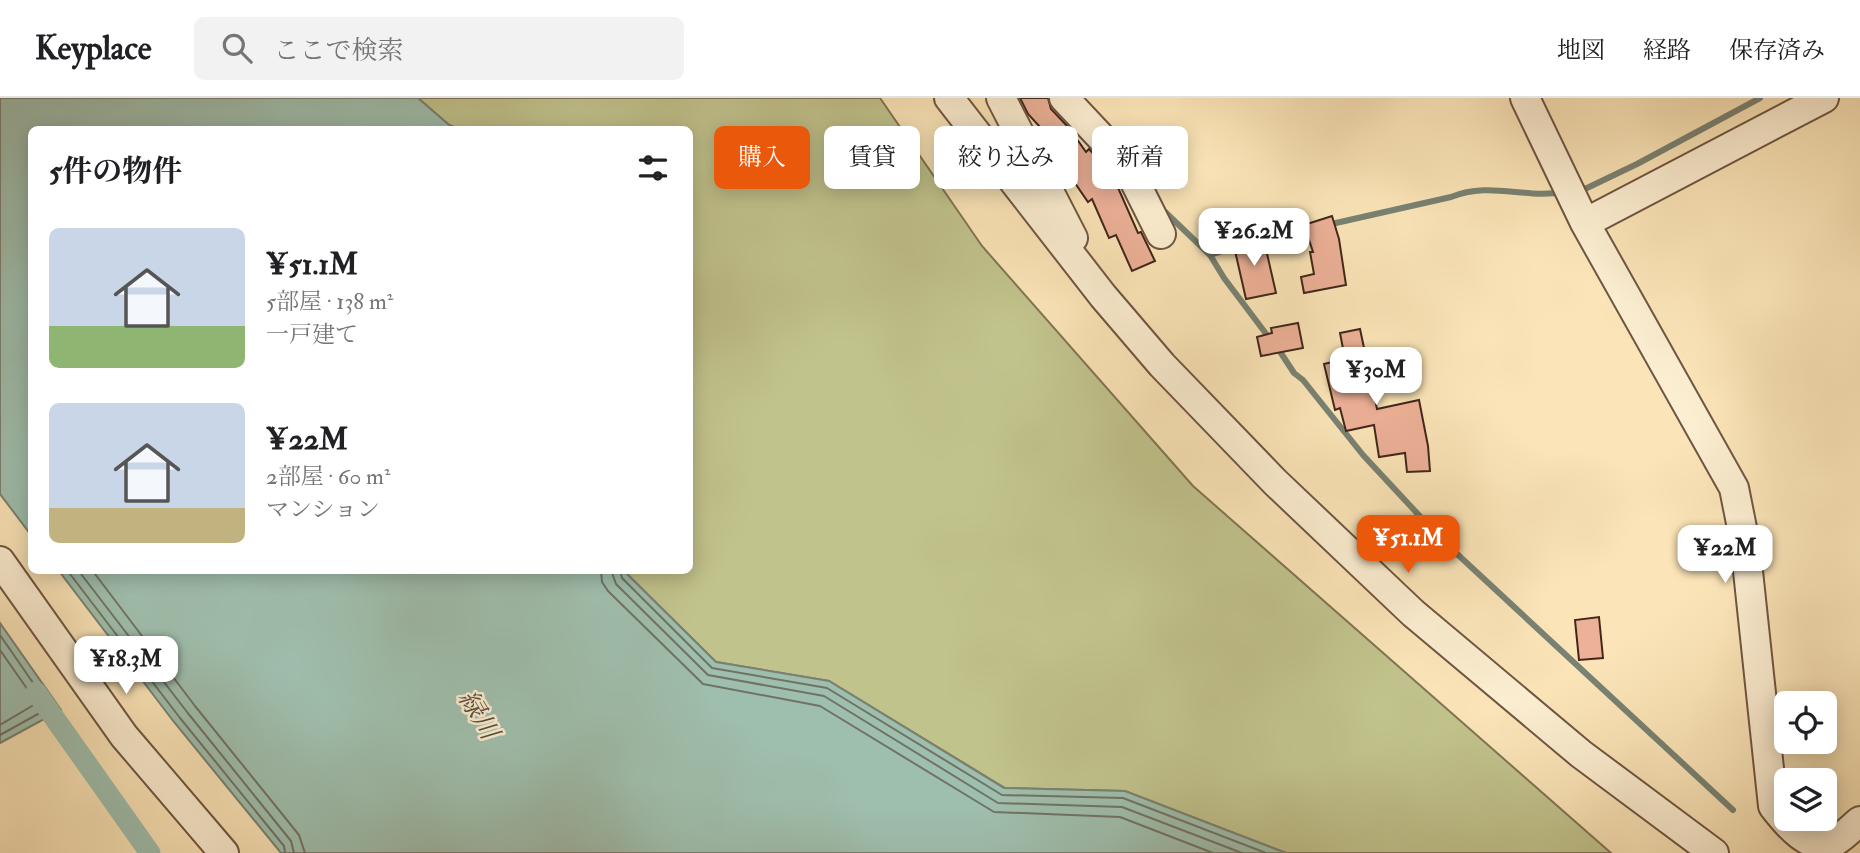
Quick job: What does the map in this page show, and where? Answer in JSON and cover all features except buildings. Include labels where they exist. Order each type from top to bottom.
[{"type":"street","points":[[949,98],[1103,296],[1161,365],[1275,482],[1413,613],[1581,754],[1714,853]]},
{"type":"street","points":[[1001,98],[1103,296]]},
{"type":"street","points":[[1064,98],[1126,164],[1161,234]]},
{"type":"street","points":[[1525,98],[1585,223],[1734,488],[1745,543],[1773,806],[1792,830],[1817,846],[1833,844],[1860,821]]},
{"type":"street","points":[[1585,223],[1824,98]]},
{"type":"street","points":[[0,561],[124,736],[224,853]]},
{"type":"green space","points":[[418,98],[880,98],[899,126],[824,126],[824,189],[920,189],[920,156],[934,176],[934,189],[943,189],[982,246],[1193,486],[1611,853],[1286,853],[1125,791],[1005,788],[829,681],[716,662],[627,574],[693,574],[693,126],[452,126]]},
{"type":"water","points":[[0,98],[418,98],[452,126],[28,126],[28,531],[0,494]]},
{"type":"water","name":"緑川","points":[[61,574],[627,574],[716,662],[829,681],[1004,788],[1125,791],[1286,853],[281,853],[174,722]]},
{"type":"water","points":[[0,623],[61,710],[0,743]]},
{"type":"waterway","points":[[1577,190],[1587,188],[1637,164],[1760,98]]},
{"type":"waterway","points":[[1327,225],[1479,190],[1549,194],[1563,192]]},
{"type":"waterway","points":[[1161,208],[1210,255],[1270,339]]},
{"type":"waterway","points":[[1259,241],[1313,228]]},
{"type":"waterway","points":[[1210,255],[1241,245]]},
{"type":"waterway","points":[[1277,347],[1294,373],[1303,380],[1363,455],[1442,540],[1733,810]]},
{"type":"waterway","points":[[36,692],[150,853]]}]
